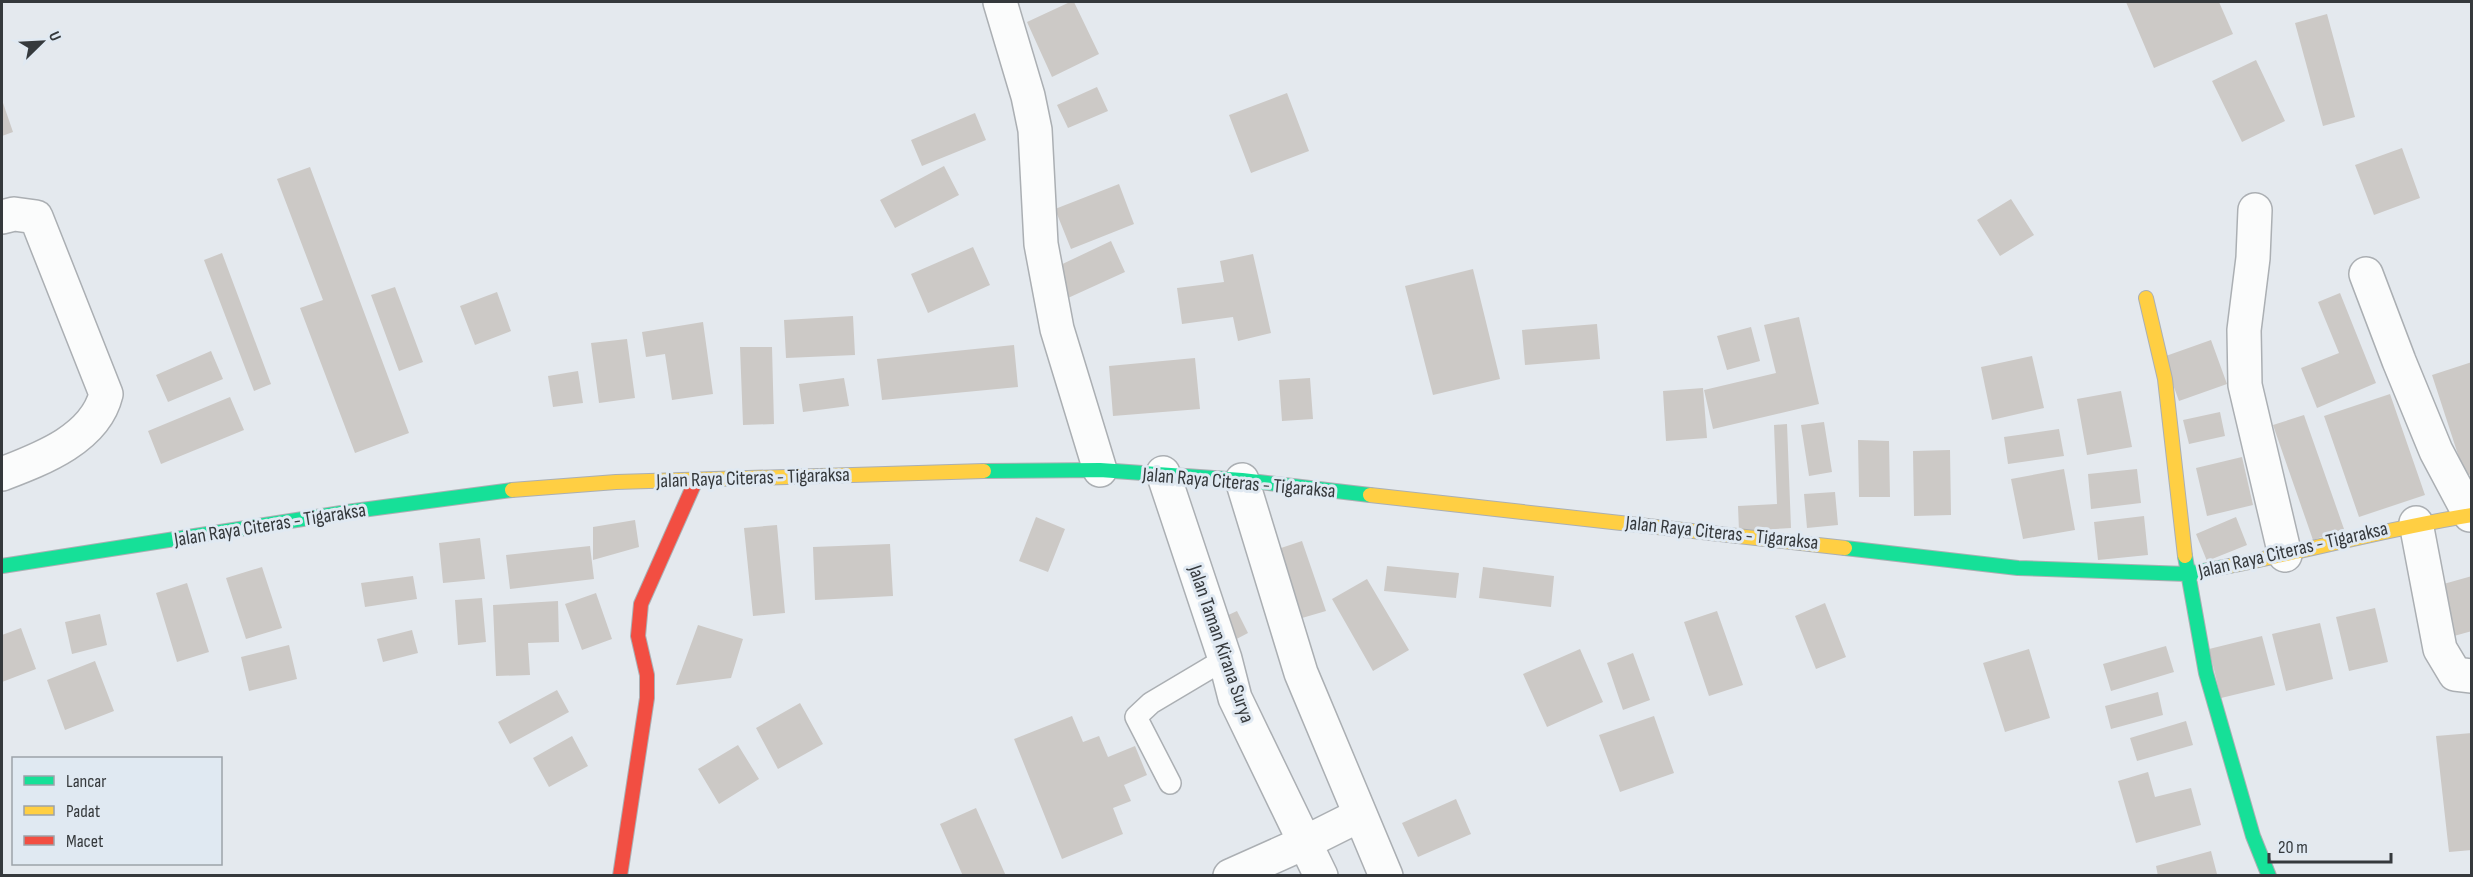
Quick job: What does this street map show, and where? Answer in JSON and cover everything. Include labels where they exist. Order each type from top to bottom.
[{"type":"main road","points":[[2146,298],[2165,379],[2187,574],[2206,673],[2253,836],[2269,876]]},
{"type":"main road","name":"Jalan Raya Citeras - Tigaraksa","points":[[2,566],[249,530],[354,511],[524,488],[912,472],[1100,470],[1137,474],[1162,473],[1242,480],[2018,568],[2187,574],[2285,555],[2416,523],[2471,515]]},
{"type":"main road","points":[[620,876],[647,698],[647,675],[638,636],[641,604],[696,480]]},
{"type":"street","points":[[1000,2],[1028,96],[1035,130],[1041,244],[1057,329],[1100,470]]},
{"type":"street","points":[[2255,210],[2253,258],[2244,330],[2244,385],[2285,555]]},
{"type":"street","points":[[2,217],[14,214],[36,217],[106,394],[103,406],[96,418],[73,441],[2,474]]},
{"type":"street","points":[[2366,274],[2436,451],[2471,515]]},
{"type":"street","name":"Jalan Taman Kirana Surya","points":[[1162,473],[1225,659],[1235,698],[1321,876]]},
{"type":"street","points":[[1242,480],[1300,673],[1386,876]]},
{"type":"street","points":[[2416,523],[2440,649],[2455,674],[2472,676]]},
{"type":"street","points":[[1230,876],[1360,815]]},
{"type":"lane","points":[[1170,783],[1136,717],[1150,703],[1225,659]]},
{"type":"building","points":[[1074,2],[1099,54],[1052,77],[1027,22]]},
{"type":"building","points":[[2126,2],[2219,2],[2233,34],[2154,68]]},
{"type":"building","points":[[2327,14],[2355,117],[2323,126],[2295,23]]},
{"type":"building","points":[[2256,60],[2285,121],[2242,142],[2212,81]]},
{"type":"building","points":[[1097,87],[1108,111],[1068,128],[1057,105]]},
{"type":"building","points":[[1287,93],[1309,151],[1251,173],[1229,115]]},
{"type":"building","points":[[2,100],[13,132],[2,136]]},
{"type":"building","points":[[975,113],[986,140],[922,166],[911,140]]},
{"type":"building","points":[[2402,148],[2420,198],[2374,215],[2355,165]]},
{"type":"building","points":[[944,166],[959,195],[895,228],[880,200]]},
{"type":"building","points":[[310,167],[409,433],[355,453],[300,308],[323,300],[277,179]]},
{"type":"building","points":[[1119,184],[1134,224],[1071,249],[1055,209]]},
{"type":"building","points":[[2011,199],[2034,235],[2000,256],[1977,220]]},
{"type":"building","points":[[1111,241],[1125,272],[1068,298],[1054,268]]},
{"type":"building","points":[[973,247],[990,285],[928,313],[911,274]]},
{"type":"building","points":[[222,253],[271,384],[254,391],[204,260]]},
{"type":"building","points":[[1253,254],[1271,333],[1238,341],[1233,317],[1182,324],[1177,288],[1224,282],[1220,261]]},
{"type":"building","points":[[1473,269],[1500,379],[1433,395],[1405,286]]},
{"type":"building","points":[[395,287],[423,362],[399,371],[371,295]]},
{"type":"building","points":[[497,292],[511,331],[475,345],[460,306]]},
{"type":"building","points":[[2340,293],[2376,383],[2317,408],[2301,368],[2339,353],[2318,302]]},
{"type":"building","points":[[853,316],[855,355],[786,358],[784,320]]},
{"type":"building","points":[[1799,317],[1819,404],[1713,429],[1704,390],[1776,373],[1764,325]]},
{"type":"building","points":[[703,322],[713,394],[672,400],[665,354],[646,357],[642,332]]},
{"type":"building","points":[[1597,324],[1600,359],[1525,365],[1522,330]]},
{"type":"building","points":[[1751,327],[1760,361],[1727,370],[1717,336]]},
{"type":"building","points":[[627,339],[635,398],[599,403],[591,343]]},
{"type":"building","points":[[2211,340],[2227,384],[2179,401],[2163,357]]},
{"type":"building","points":[[1014,345],[1018,387],[882,400],[877,359]]},
{"type":"building","points":[[740,347],[772,347],[774,424],[743,425]]},
{"type":"building","points":[[211,351],[223,379],[168,402],[156,375]]},
{"type":"building","points":[[2032,356],[2044,408],[1992,420],[1981,367]]},
{"type":"building","points":[[1195,358],[1200,409],[1113,416],[1109,366]]},
{"type":"building","points":[[2472,362],[2472,474],[2465,476],[2432,375]]},
{"type":"building","points":[[578,371],[583,403],[553,407],[548,376]]},
{"type":"building","points":[[844,378],[849,406],[803,412],[799,384]]},
{"type":"building","points":[[1310,378],[1313,419],[1282,421],[1279,380]]},
{"type":"building","points":[[1703,388],[1707,438],[1666,441],[1663,391]]},
{"type":"building","points":[[2121,391],[2132,447],[2087,455],[2077,399]]},
{"type":"building","points":[[2390,394],[2425,495],[2359,517],[2324,416]]},
{"type":"building","points":[[230,397],[244,430],[161,464],[148,431]]},
{"type":"building","points":[[2220,412],[2225,436],[2189,444],[2183,420]]},
{"type":"building","points":[[2304,415],[2344,529],[2313,540],[2273,425]]},
{"type":"building","points":[[1824,422],[1832,472],[1809,476],[1801,425]]},
{"type":"building","points":[[1787,424],[1791,528],[1739,531],[1738,506],[1777,504],[1774,425]]},
{"type":"building","points":[[2059,429],[2064,456],[2008,464],[2004,437]]},
{"type":"building","points":[[1858,440],[1889,441],[1890,497],[1859,497]]},
{"type":"building","points":[[1950,450],[1951,515],[1914,516],[1913,451]]},
{"type":"building","points":[[2242,457],[2253,505],[2207,516],[2196,468]]},
{"type":"building","points":[[2064,469],[2075,530],[2023,539],[2011,479]]},
{"type":"building","points":[[2137,469],[2141,503],[2091,509],[2088,474]]},
{"type":"building","points":[[1835,492],[1838,525],[1807,528],[1804,494]]},
{"type":"building","points":[[2144,516],[2148,555],[2098,560],[2094,522]]},
{"type":"building","points":[[1036,517],[1065,529],[1048,572],[1019,561]]},
{"type":"building","points":[[2236,517],[2247,545],[2207,561],[2196,534]]},
{"type":"building","points":[[635,520],[639,547],[593,560],[593,527]]},
{"type":"building","points":[[777,525],[785,613],[753,616],[744,528]]},
{"type":"building","points":[[480,538],[485,579],[443,583],[439,543]]},
{"type":"building","points":[[1302,541],[1326,611],[1302,618],[1278,549]]},
{"type":"building","points":[[890,544],[893,596],[815,600],[813,547]]},
{"type":"building","points":[[590,546],[594,579],[510,589],[506,555]]},
{"type":"building","points":[[1387,566],[1459,573],[1456,598],[1384,591]]},
{"type":"building","points":[[262,567],[282,628],[246,639],[226,578]]},
{"type":"building","points":[[1483,567],[1554,576],[1551,607],[1479,598]]},
{"type":"building","points":[[413,576],[417,599],[365,607],[361,583]]},
{"type":"building","points":[[2472,576],[2472,631],[2454,636],[2440,585]]},
{"type":"building","points":[[1367,579],[1409,650],[1373,671],[1332,599]]},
{"type":"building","points":[[187,583],[209,652],[177,662],[156,593]]},
{"type":"building","points":[[596,593],[612,639],[582,650],[565,604]]},
{"type":"building","points":[[482,598],[486,642],[458,645],[455,600]]},
{"type":"building","points":[[558,601],[559,642],[528,643],[530,675],[496,676],[493,605]]},
{"type":"building","points":[[1825,603],[1846,657],[1816,669],[1795,616]]},
{"type":"building","points":[[2375,608],[2388,662],[2349,671],[2336,617]]},
{"type":"building","points":[[1237,611],[1248,633],[1225,645],[1213,622]]},
{"type":"building","points":[[1717,611],[1743,685],[1709,696],[1684,622]]},
{"type":"building","points":[[100,614],[107,645],[72,654],[65,622]]},
{"type":"building","points":[[2320,623],[2333,679],[2286,691],[2272,634]]},
{"type":"building","points":[[698,625],[743,639],[731,678],[676,685]]},
{"type":"building","points":[[21,628],[36,669],[2,682],[2,635]]},
{"type":"building","points":[[412,630],[418,653],[383,662],[377,639]]},
{"type":"building","points":[[2262,636],[2275,685],[2221,698],[2209,649]]},
{"type":"building","points":[[289,645],[297,679],[249,691],[241,657]]},
{"type":"building","points":[[2166,646],[2174,672],[2111,691],[2103,664]]},
{"type":"building","points":[[1580,649],[1603,702],[1547,727],[1523,674]]},
{"type":"building","points":[[2029,649],[2050,718],[2005,732],[1983,663]]},
{"type":"building","points":[[1633,653],[1650,700],[1623,710],[1607,663]]},
{"type":"building","points":[[95,661],[114,711],[65,730],[47,680]]},
{"type":"building","points":[[557,690],[569,712],[510,744],[498,722]]},
{"type":"building","points":[[2158,692],[2163,715],[2111,729],[2105,706]]},
{"type":"building","points":[[800,703],[823,744],[778,769],[756,728]]},
{"type":"building","points":[[1072,716],[1083,742],[1099,736],[1108,757],[1135,746],[1147,775],[1124,785],[1131,801],[1113,808],[1123,834],[1062,859],[1014,739]]},
{"type":"building","points":[[1654,716],[1674,773],[1620,792],[1599,735]]},
{"type":"building","points":[[2186,721],[2193,745],[2137,761],[2130,738]]},
{"type":"building","points":[[2472,733],[2472,850],[2449,852],[2436,736]]},
{"type":"building","points":[[572,736],[588,766],[549,787],[533,758]]},
{"type":"building","points":[[738,745],[759,779],[719,804],[698,769]]},
{"type":"building","points":[[2148,772],[2155,797],[2191,788],[2201,825],[2136,843],[2118,781]]},
{"type":"building","points":[[1456,799],[1471,834],[1418,857],[1402,823]]},
{"type":"building","points":[[976,808],[1006,876],[963,876],[940,824]]},
{"type":"building","points":[[2211,851],[2217,874],[2158,876],[2156,866]]},
{"type":"traffic: fast","points":[[984,471],[1100,470],[1242,480],[1370,495]]},
{"type":"traffic: fast","points":[[2,566],[354,511],[512,490]]},
{"type":"traffic: fast","points":[[1845,548],[2018,568],[2187,574],[2229,566]]},
{"type":"traffic: fast","points":[[2185,556],[2206,673],[2253,836],[2269,876]]},
{"type":"traffic: slow","points":[[2146,298],[2165,379],[2185,556]]},
{"type":"traffic: slow","points":[[512,490],[616,482],[984,471]]},
{"type":"traffic: slow","points":[[1370,495],[1845,548]]},
{"type":"traffic: slow","points":[[2229,566],[2472,515]]},
{"type":"traffic: jam","points":[[620,876],[647,698],[647,675],[638,636],[641,604],[696,480]]}]
